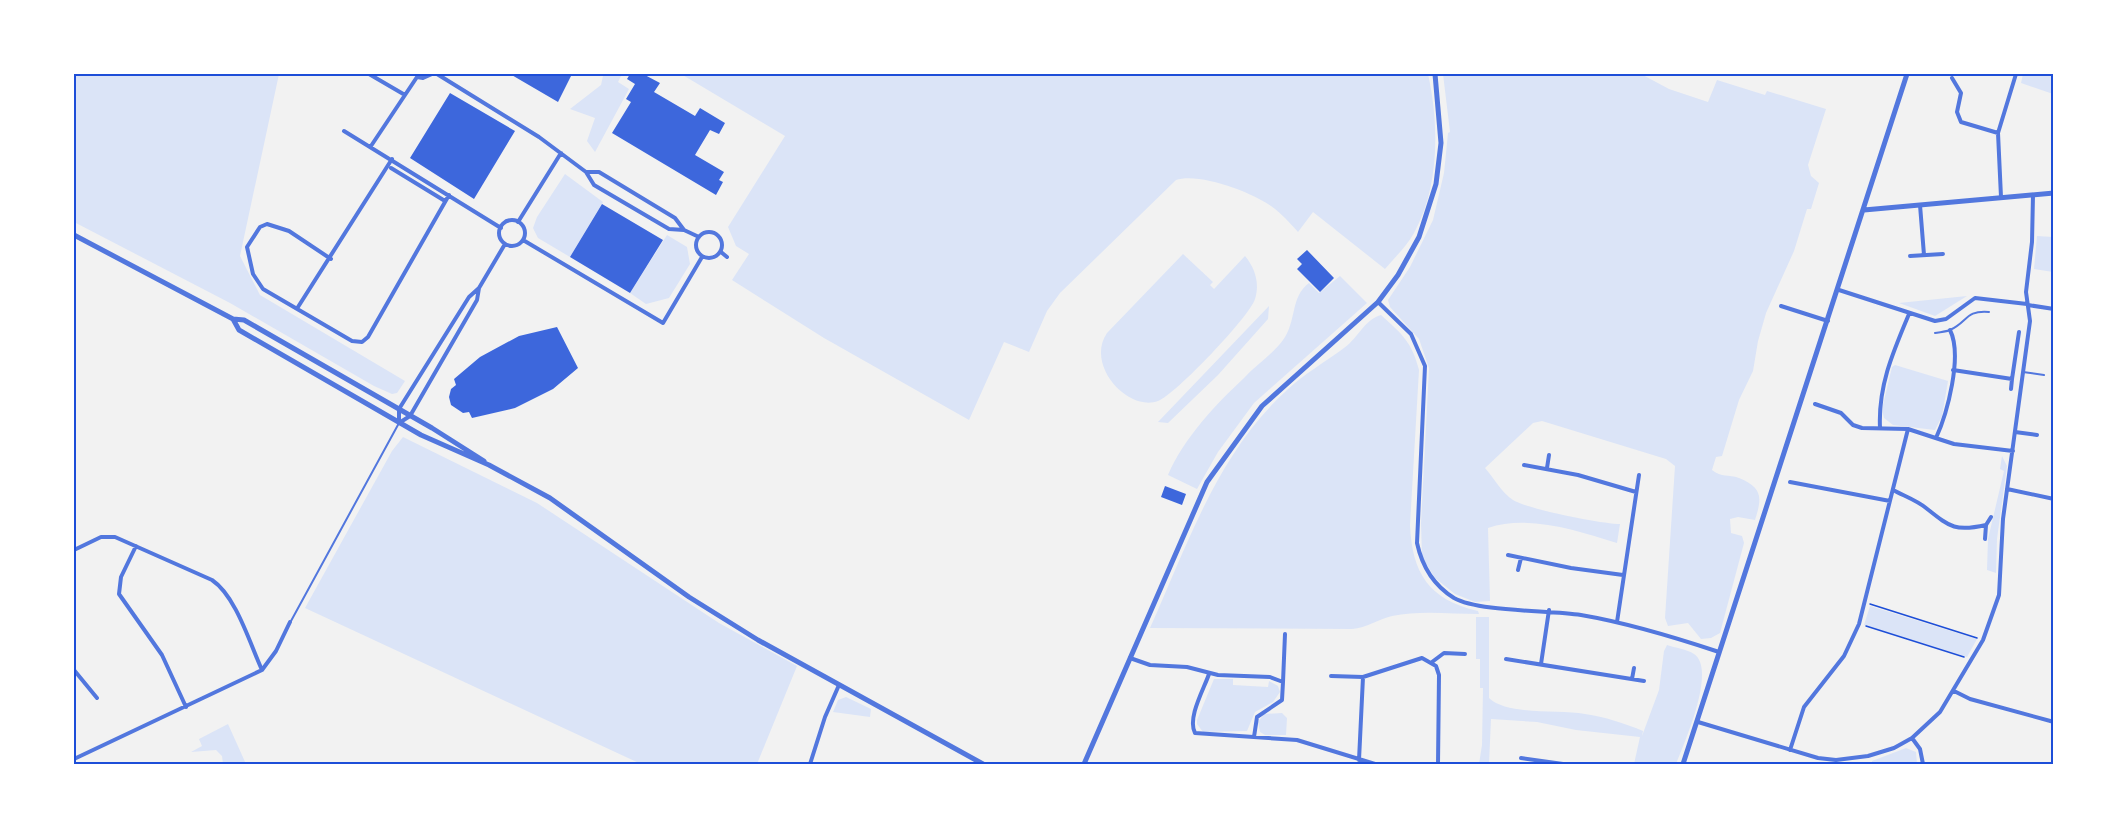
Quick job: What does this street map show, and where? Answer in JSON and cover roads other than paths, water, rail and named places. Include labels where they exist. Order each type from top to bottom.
[{"type":"street","points":[[369,74],[405,95]]},
{"type":"street","points":[[371,146],[417,77],[423,78],[432,74]]},
{"type":"street","points":[[437,74],[561,153],[586,172],[594,185],[669,230],[684,230],[699,237]]},
{"type":"street","points":[[1084,765],[1207,482],[1226,453],[1272,395],[1378,302],[1398,275],[1419,237],[1431,204],[1442,143],[1435,74]]},
{"type":"street","points":[[1683,765],[1839,290],[1907,74]]},
{"type":"street","points":[[2001,197],[1998,133],[2016,74]]},
{"type":"street","points":[[1952,78],[1961,93],[1957,112],[1961,122],[1998,133]]},
{"type":"street","points":[[344,131],[393,159],[501,228]]},
{"type":"street","points":[[518,222],[561,153]]},
{"type":"street","points":[[298,308],[393,159]]},
{"type":"street","points":[[391,168],[446,201]]},
{"type":"street","points":[[586,172],[599,172],[675,218],[684,230]]},
{"type":"street","points":[[1864,210],[2054,193]]},
{"type":"street","points":[[331,259],[279,226],[267,224],[252,236],[247,247],[253,274],[263,289],[352,342],[362,342],[368,337],[449,195]]},
{"type":"street","points":[[1698,722],[1818,758],[1844,759],[1880,753],[1912,738],[1940,712],[1954,691],[1983,640],[1999,595],[2007,489],[2030,321],[2028,305],[2033,195]]},
{"type":"street","points":[[1920,205],[1924,255]]},
{"type":"street","points":[[512,220],[518,222],[524,227],[523,240],[512,246],[505,244],[500,234],[501,228],[512,220]]},
{"type":"street","points":[[705,232],[717,234],[723,244],[721,252],[711,258],[702,257],[696,248],[699,237],[705,232]]},
{"type":"street","points":[[74,236],[233,319],[244,320],[399,409],[472,452],[489,465],[560,505],[689,597],[758,640],[983,765]]},
{"type":"street","points":[[523,240],[663,323],[702,257]]},
{"type":"street","points":[[399,423],[399,409],[469,297],[479,288],[505,244]]},
{"type":"street","points":[[721,252],[728,257]]},
{"type":"street","points":[[1910,256],[1943,254]]},
{"type":"street","points":[[399,423],[410,416],[477,300],[479,288]]},
{"type":"street","points":[[1839,290],[1938,321],[1975,298],[2054,309]]},
{"type":"street","points":[[1378,302],[1411,334],[1425,366],[1417,543],[1424,568],[1441,589],[1469,604],[1549,610],[1617,622],[1719,652]]},
{"type":"street","points":[[1781,306],[1828,321]]},
{"type":"street","points":[[1880,428],[1883,384],[1889,363],[1910,314]]},
{"type":"street","points":[[233,319],[239,330],[399,423],[462,456],[489,465]]},
{"type":"street","points":[[1936,438],[1947,412],[1953,370],[1955,345],[1950,330]]},
{"type":"street","points":[[2011,389],[2019,332]]},
{"type":"street","points":[[1953,370],[2012,379]]},
{"type":"street","points":[[1815,404],[1841,413],[1853,425],[1862,428],[1908,429],[1954,444],[2013,451]]},
{"type":"street","points":[[1790,750],[1804,707],[1844,657],[1859,624],[1908,429]]},
{"type":"street","points":[[2015,432],[2037,435]]},
{"type":"street","points":[[1547,468],[1549,455]]},
{"type":"street","points":[[1524,465],[1547,468],[1636,492]]},
{"type":"street","points":[[1617,622],[1639,475]]},
{"type":"street","points":[[1790,482],[1890,501]]},
{"type":"street","points":[[2007,489],[2054,499]]},
{"type":"street","points":[[1893,490],[1916,501],[1949,526],[1968,529],[1986,525]]},
{"type":"street","points":[[1985,539],[1986,525],[1991,517]]},
{"type":"street","points":[[74,550],[105,536],[115,537],[213,580],[223,588],[262,670]]},
{"type":"street","points":[[136,546],[119,581],[119,594],[162,655],[186,708]]},
{"type":"street","points":[[1508,555],[1623,575]]},
{"type":"street","points":[[1518,570],[1521,558]]},
{"type":"street","points":[[1541,664],[1549,610]]},
{"type":"street","points":[[74,759],[186,708],[262,670],[276,651],[290,622]]},
{"type":"street","points":[[1254,737],[1257,717],[1282,700],[1285,634]]},
{"type":"street","points":[[1432,662],[1444,653],[1465,654]]},
{"type":"street","points":[[1130,658],[1150,665],[1187,667],[1209,674],[1270,677],[1283,682]]},
{"type":"street","points":[[1331,676],[1363,677],[1422,658],[1432,662],[1439,675],[1438,765]]},
{"type":"street","points":[[1506,659],[1644,681]]},
{"type":"street","points":[[1632,679],[1634,668]]},
{"type":"street","points":[[74,670],[97,698]]},
{"type":"street","points":[[1209,674],[1194,716],[1192,729],[1195,733],[1304,741],[1375,765]]},
{"type":"street","points":[[1359,760],[1363,677]]},
{"type":"street","points":[[810,765],[825,717],[839,684]]},
{"type":"street","points":[[1954,691],[1970,699],[2054,722]]},
{"type":"street","points":[[1912,738],[1920,748],[1923,765]]},
{"type":"street","points":[[1521,758],[1563,765]]},
{"type":"lane","points":[[1935,333],[1950,330],[1965,316],[1977,311],[1989,312]]},
{"type":"lane","points":[[2023,372],[2044,375]]},
{"type":"lane","points":[[290,622],[308,585],[399,423]]}]
